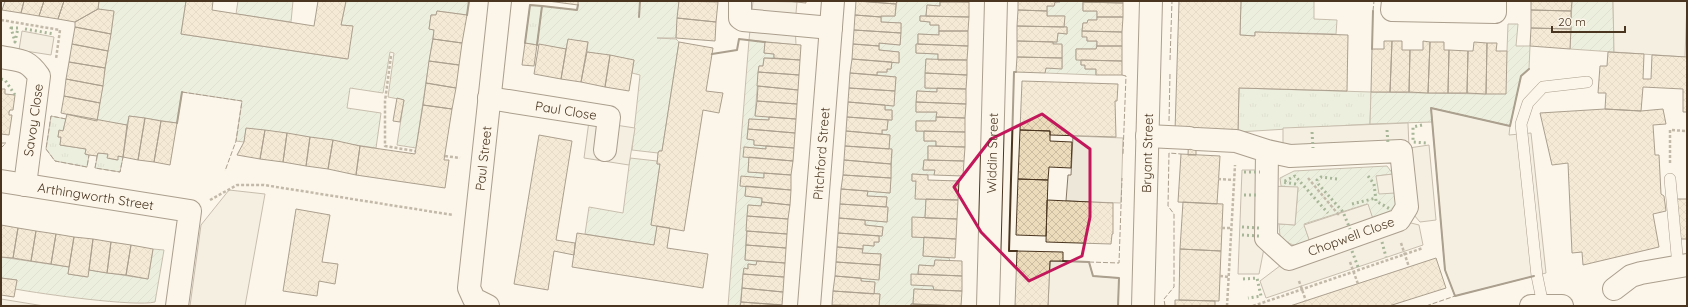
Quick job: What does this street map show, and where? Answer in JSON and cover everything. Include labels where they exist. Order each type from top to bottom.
[{"type":"street","name":"Paul Street","points":[[488,306],[474,299],[469,288],[500,1]]},
{"type":"street","points":[[740,1],[739,15],[743,20],[831,28]]},
{"type":"street","name":"Pitchford Street","points":[[809,306],[833,1]]},
{"type":"street","name":"Widdin Street","points":[[988,306],[996,1]]},
{"type":"street","name":"Bryant Street","points":[[1143,306],[1150,1]]},
{"type":"street","points":[[1393,1],[1392,10],[1495,12],[1495,1]]},
{"type":"street","name":"Savoy Close","points":[[1,57],[26,62],[32,66],[40,76],[25,185]]},
{"type":"street","name":"Paul Close","points":[[489,98],[609,117],[605,150]]},
{"type":"street","name":"Chopwell Close","points":[[1147,136],[1236,141],[1267,151],[1290,156],[1401,151],[1407,207],[1399,220],[1289,259],[1266,238],[1267,151]]},
{"type":"street","name":"Arthingworth Street","points":[[1,181],[190,210]]},
{"type":"street","points":[[177,306],[190,210]]},
{"type":"street","points":[[1614,288],[1632,276],[1652,270],[1682,266]]},
{"type":"lane","points":[[1546,306],[1537,276],[1521,124],[1528,103],[1543,87],[1587,82]]},
{"type":"lane","points":[[1670,179],[1682,266]]},
{"type":"path","points":[[391,56],[385,101],[385,146],[415,152]]},
{"type":"path","points":[[1670,179],[1670,130],[1687,131]]},
{"type":"path","points":[[1227,306],[1236,141]]},
{"type":"path","points":[[445,156],[468,159]]},
{"type":"path","points":[[1290,156],[1338,214],[1344,240],[1358,284]]},
{"type":"path","points":[[1218,179],[1234,180]]},
{"type":"path","points":[[190,210],[237,185],[264,184],[476,218]]},
{"type":"path","points":[[1222,228],[1232,228]]},
{"type":"path","points":[[1252,306],[1423,248]]},
{"type":"path","points":[[1220,276],[1229,277]]},
{"type":"highlighted area","points":[[1042,114],[1090,149],[1090,217],[1082,256],[1029,281],[981,232],[954,187],[991,139]]},
{"type":"green space","points":[[99,1],[186,1],[181,34],[347,59],[352,26],[341,25],[346,1],[469,1],[467,15],[437,11],[436,15],[431,15],[429,29],[434,30],[416,148],[397,145],[404,100],[388,97],[394,53],[390,52],[383,93],[350,88],[347,108],[381,113],[376,148],[246,129],[244,142],[236,141],[242,101],[182,92],[177,123],[129,116],[127,125],[97,121],[114,12],[98,9]]},
{"type":"green space","points":[[238,1],[293,1],[291,22],[236,14]]},
{"type":"green space","points":[[578,1],[679,1],[676,38],[657,38],[676,39],[679,42],[662,151],[659,151],[658,153],[632,150],[640,75],[632,73],[634,60],[587,52],[588,42],[568,40],[566,49],[537,45],[542,6],[577,10]]},
{"type":"green space","points":[[897,1],[940,1],[940,6],[927,5],[926,16],[920,16],[920,21],[930,22],[930,25],[939,25],[939,35],[918,34],[918,44],[916,45],[916,53],[938,54],[938,60],[926,59],[925,88],[937,88],[937,92],[917,91],[916,112],[937,112],[936,121],[916,121],[916,131],[924,131],[924,141],[936,141],[936,146],[928,146],[928,160],[924,160],[923,170],[935,170],[934,175],[912,174],[912,181],[916,181],[926,199],[925,218],[912,218],[912,237],[924,237],[923,256],[949,258],[950,261],[935,260],[934,266],[919,265],[918,274],[933,286],[934,290],[914,289],[913,304],[911,304],[911,306],[879,306],[880,294],[874,294],[875,283],[861,281],[861,278],[879,279],[881,254],[862,253],[863,245],[874,246],[874,242],[879,242],[879,236],[882,236],[883,227],[865,225],[865,220],[887,222],[887,197],[867,196],[868,191],[890,193],[892,150],[889,149],[890,135],[882,134],[882,130],[887,130],[888,120],[892,120],[892,110],[885,110],[885,105],[893,106],[896,77],[877,75],[877,72],[887,72],[887,69],[891,69],[892,62],[899,62],[899,52],[879,50],[879,43],[900,45],[901,23],[881,22],[881,16],[895,16]]},
{"type":"green space","points":[[1083,1],[1083,11],[1097,11],[1097,20],[1088,20],[1087,23],[1083,23],[1082,31],[1087,37],[1087,41],[1097,41],[1096,49],[1076,49],[1076,59],[1081,60],[1081,65],[1085,65],[1085,69],[1096,69],[1096,75],[1045,73],[1046,68],[1062,68],[1062,45],[1053,44],[1053,42],[1057,42],[1058,33],[1067,34],[1067,27],[1064,27],[1064,16],[1047,16],[1047,6],[1054,6],[1055,2]]},
{"type":"green space","points":[[1241,1],[1314,1],[1314,19],[1337,20],[1336,34],[1255,32],[1255,36],[1240,35]]},
{"type":"green space","points":[[1572,1],[1613,1],[1614,52],[1570,49]]},
{"type":"green space","points":[[530,5],[542,6],[537,45],[525,43]]},
{"type":"green space","points":[[1508,24],[1518,24],[1516,46],[1530,46],[1529,69],[1521,76],[1510,126],[1431,108],[1432,122],[1370,124],[1371,92],[1486,94],[1507,51]]},
{"type":"green space","points":[[749,40],[765,42],[764,53],[774,54],[774,58],[764,58],[763,66],[759,66],[755,115],[769,117],[769,120],[749,119],[747,139],[754,140],[754,145],[766,146],[766,149],[744,147],[749,157],[748,172],[764,173],[764,178],[746,186],[745,196],[762,198],[761,206],[748,205],[745,260],[757,261],[756,265],[748,264],[748,269],[744,268],[740,306],[728,306]]},
{"type":"green space","points":[[1239,88],[1371,92],[1370,124],[1238,132]]},
{"type":"green space","points":[[51,116],[66,119],[63,131],[59,131],[58,137],[61,137],[60,145],[86,149],[85,154],[89,155],[87,167],[55,161],[46,149]]},
{"type":"green space","points":[[98,153],[108,154],[108,158],[117,160],[118,156],[123,157],[120,172],[95,168]]},
{"type":"green space","points":[[630,158],[657,161],[657,164],[660,164],[651,225],[657,226],[654,245],[585,234],[589,207],[623,213]]},
{"type":"green space","points":[[1387,166],[1393,174],[1376,176],[1395,193],[1397,197],[1396,209],[1390,215],[1373,219],[1367,204],[1304,224],[1310,242],[1306,244],[1298,246],[1294,245],[1280,237],[1279,224],[1295,225],[1298,188],[1281,186],[1280,178],[1294,171]]},
{"type":"green space","points":[[153,249],[164,250],[155,302],[129,303],[66,297],[15,289],[17,280],[1,278],[1,257],[69,267],[68,274],[87,277],[89,270],[148,279]]},
{"type":"shaded area","points":[[753,1],[797,2],[795,24],[796,45],[749,40]]},
{"type":"shaded area","points":[[1613,1],[1687,1],[1685,57],[1614,52]]},
{"type":"shaded area","points":[[22,31],[54,37],[51,55],[19,50]]},
{"type":"shaded area","points":[[1431,108],[1510,126],[1509,135],[1531,133],[1546,273],[1455,296],[1445,270]]},
{"type":"shaded area","points":[[589,121],[635,128],[629,165],[584,158]]},
{"type":"shaded area","points":[[1408,123],[1409,148],[1429,145],[1436,220],[1420,222],[1395,193],[1379,194],[1376,176],[1393,174],[1401,151],[1283,149],[1283,128]]},
{"type":"shaded area","points":[[1073,136],[1123,138],[1121,203],[1066,201],[1068,175],[1071,175]]},
{"type":"shaded area","points":[[1242,170],[1267,170],[1267,186],[1298,187],[1295,225],[1266,223],[1266,238],[1259,274],[1238,274]]},
{"type":"shaded area","points":[[229,190],[265,194],[245,306],[190,306],[201,225]]},
{"type":"shaded area","points":[[1368,204],[1373,219],[1399,220],[1419,225],[1423,245],[1266,298],[1260,281],[1289,259],[1313,251],[1304,225]]},
{"type":"shaded area","points":[[1050,261],[1089,262],[1093,276],[1119,278],[1118,306],[1048,306]]},
{"type":"shaded area","points":[[1,299],[44,306],[1,306]]},
{"type":"building","points":[[5,1],[24,1],[21,13],[2,10]]},
{"type":"building","points":[[24,1],[44,1],[39,16],[21,13]]},
{"type":"building","points":[[44,1],[64,1],[58,19],[39,16]]},
{"type":"building","points":[[64,1],[99,1],[98,9],[75,22],[58,19]]},
{"type":"building","points":[[186,1],[213,1],[212,10],[314,26],[318,1],[346,1],[341,25],[353,26],[348,59],[181,34]]},
{"type":"building","points":[[548,1],[578,1],[578,5]]},
{"type":"building","points":[[679,1],[718,2],[716,22],[677,18]]},
{"type":"building","points":[[787,1],[806,1],[806,3]]},
{"type":"building","points":[[856,1],[896,4],[895,16],[881,17],[855,15]]},
{"type":"building","points":[[860,1],[897,1],[896,4]]},
{"type":"building","points":[[940,1],[969,1],[969,2]]},
{"type":"building","points":[[1018,1],[1060,2],[1055,2],[1054,6],[1047,6],[1047,11],[1018,10]]},
{"type":"building","points":[[1123,1],[1123,3],[1083,2]]},
{"type":"building","points":[[1179,1],[1241,1],[1240,35],[1255,36],[1255,32],[1348,35],[1347,91],[1239,88],[1238,132],[1175,131]]},
{"type":"building","points":[[1531,1],[1572,1],[1571,11],[1531,10]]},
{"type":"building","points":[[940,2],[969,2],[969,17],[926,16],[927,5],[940,6]]},
{"type":"building","points":[[1083,2],[1123,3],[1123,17],[1097,17],[1097,11],[1083,11]]},
{"type":"building","points":[[98,9],[114,11],[111,34],[75,27],[75,22]]},
{"type":"building","points":[[1018,10],[1047,11],[1047,16],[1065,16],[1064,27],[1017,26]]},
{"type":"building","points":[[1531,10],[1571,11],[1571,29],[1531,28]]},
{"type":"building","points":[[437,11],[467,15],[462,43],[433,39],[434,30],[429,29],[431,15],[436,15]]},
{"type":"building","points":[[855,15],[881,17],[881,22],[901,23],[901,33],[854,30]]},
{"type":"building","points":[[920,16],[969,17],[968,31],[939,31],[939,25],[930,25],[930,22],[920,21]]},
{"type":"building","points":[[1097,17],[1123,17],[1122,32],[1082,31],[1083,23],[1087,23],[1088,20],[1097,20]]},
{"type":"building","points":[[677,18],[716,22],[715,41],[676,38]]},
{"type":"building","points":[[1017,26],[1067,27],[1067,34],[1058,33],[1057,42],[1017,41]]},
{"type":"building","points":[[75,27],[111,34],[108,51],[72,44]]},
{"type":"building","points":[[1531,28],[1571,29],[1570,49],[1530,46]]},
{"type":"building","points":[[854,30],[901,33],[900,45],[879,43],[879,46],[853,44]]},
{"type":"building","points":[[939,31],[968,31],[968,46],[918,44],[918,34],[939,35]]},
{"type":"building","points":[[1082,31],[1122,32],[1122,46],[1097,46],[1097,41],[1087,41],[1087,37],[1082,37]]},
{"type":"building","points":[[433,39],[462,43],[459,65],[429,61]]},
{"type":"building","points":[[568,39],[588,42],[581,82],[561,79]]},
{"type":"building","points":[[1017,41],[1053,42],[1053,44],[1062,44],[1062,58],[1017,57]]},
{"type":"building","points":[[1384,41],[1392,41],[1390,92],[1371,92],[1372,49],[1384,49]]},
{"type":"building","points":[[1392,41],[1402,41],[1402,50],[1410,50],[1409,92],[1390,92]]},
{"type":"building","points":[[1423,41],[1430,42],[1428,93],[1409,92],[1410,50],[1423,50]]},
{"type":"building","points":[[679,42],[713,48],[706,91],[723,93],[719,113],[703,110],[684,231],[651,225],[660,164],[657,164],[658,153],[659,151],[662,151]]},
{"type":"building","points":[[765,42],[801,45],[800,60],[774,58],[774,54],[764,53]]},
{"type":"building","points":[[1430,42],[1444,42],[1444,50],[1449,50],[1448,93],[1428,93]]},
{"type":"building","points":[[1474,42],[1487,43],[1486,94],[1467,93],[1468,51],[1473,51]]},
{"type":"building","points":[[525,43],[537,45],[534,66],[522,65]]},
{"type":"building","points":[[1487,43],[1497,43],[1496,51],[1507,51],[1506,94],[1486,94]]},
{"type":"building","points":[[72,44],[108,51],[105,68],[69,62]]},
{"type":"building","points":[[539,44],[566,49],[561,79],[534,74]]},
{"type":"building","points":[[853,44],[879,46],[879,50],[899,52],[899,63],[852,59]]},
{"type":"building","points":[[916,44],[968,46],[967,60],[938,60],[938,54],[916,53]]},
{"type":"building","points":[[1097,46],[1122,46],[1122,61],[1076,60],[1076,49],[1096,49]]},
{"type":"building","points":[[1449,50],[1468,51],[1467,93],[1448,93]]},
{"type":"building","points":[[587,52],[610,55],[605,87],[581,82]]},
{"type":"building","points":[[1608,52],[1644,54],[1643,79],[1651,79],[1652,55],[1687,57],[1687,112],[1683,112],[1683,89],[1643,87],[1641,111],[1605,109],[1606,93],[1598,93],[1600,66],[1607,66]]},
{"type":"building","points":[[610,55],[634,60],[629,91],[605,87]]},
{"type":"building","points":[[1017,57],[1062,58],[1062,69],[1046,68],[1045,73],[1016,72]]},
{"type":"building","points":[[764,58],[800,60],[799,75],[758,72],[759,66],[763,66]]},
{"type":"building","points":[[852,59],[892,62],[891,69],[887,69],[887,72],[877,72],[877,75],[850,73]]},
{"type":"building","points":[[926,59],[967,60],[967,75],[925,73]]},
{"type":"building","points":[[1081,60],[1122,61],[1122,75],[1096,75],[1096,69],[1085,69],[1085,65],[1081,65]]},
{"type":"building","points":[[429,61],[459,65],[456,88],[426,83]]},
{"type":"building","points":[[69,62],[105,68],[103,86],[66,79]]},
{"type":"building","points":[[758,72],[799,75],[798,90],[757,86]]},
{"type":"building","points":[[850,73],[896,77],[895,91],[849,88]]},
{"type":"building","points":[[925,73],[967,75],[966,89],[925,88]]},
{"type":"building","points":[[66,79],[103,86],[100,103],[64,96]]},
{"type":"building","points":[[1022,81],[1118,84],[1117,101],[1115,101],[1116,137],[1050,135],[1050,131],[1020,130]]},
{"type":"building","points":[[426,83],[456,88],[452,109],[423,105]]},
{"type":"building","points":[[758,86],[798,90],[797,104],[757,101]]},
{"type":"building","points":[[849,88],[895,91],[894,106],[848,102]]},
{"type":"building","points":[[937,88],[966,89],[966,104],[916,102],[917,91],[937,92]]},
{"type":"building","points":[[1,89],[5,89],[5,94],[15,95],[13,110],[10,110],[9,112],[9,115],[12,115],[9,135],[1,134]]},
{"type":"building","points":[[64,96],[100,103],[97,121],[61,113]]},
{"type":"building","points":[[397,98],[404,100],[400,122],[393,121]]},
{"type":"building","points":[[757,101],[797,104],[796,119],[755,116]]},
{"type":"building","points":[[848,102],[885,105],[885,110],[892,110],[892,120],[847,117]]},
{"type":"building","points":[[916,102],[966,104],[965,118],[936,117],[937,112],[916,112]]},
{"type":"building","points":[[423,105],[452,109],[444,160],[449,160],[445,188],[356,175],[360,146],[415,154]]},
{"type":"building","points":[[1605,109],[1641,111],[1663,109],[1666,124],[1653,125],[1655,155],[1659,155],[1661,194],[1664,196],[1666,211],[1653,214],[1659,247],[1583,265],[1582,252],[1572,253],[1568,163],[1552,165],[1540,113]]},
{"type":"building","points":[[67,114],[127,125],[123,157],[118,156],[118,160],[107,158],[108,154],[98,153],[97,156],[89,155],[85,154],[86,149],[60,145],[61,137],[58,137],[59,130],[63,131]]},
{"type":"building","points":[[129,116],[145,118],[138,160],[123,157]]},
{"type":"building","points":[[769,117],[796,119],[795,133],[748,129],[749,119],[769,120]]},
{"type":"building","points":[[847,117],[888,120],[887,130],[882,130],[882,134],[846,131]]},
{"type":"building","points":[[936,117],[965,118],[965,132],[916,131],[916,121],[936,121]]},
{"type":"building","points":[[145,118],[161,121],[154,162],[138,160]]},
{"type":"building","points":[[161,121],[177,123],[170,165],[154,162]]},
{"type":"building","points":[[246,128],[265,130],[260,159],[237,155],[244,142]]},
{"type":"building","points":[[748,129],[795,133],[794,148],[754,145],[754,140],[747,139]]},
{"type":"building","points":[[265,130],[287,133],[283,162],[260,159]]},
{"type":"building","points":[[1020,130],[1050,131],[1050,141],[1072,142],[1071,168],[1049,167],[1048,180],[1018,179]]},
{"type":"building","points":[[846,131],[890,135],[889,149],[845,146]]},
{"type":"building","points":[[924,131],[965,132],[965,147],[936,146],[936,141],[924,141]]},
{"type":"building","points":[[1189,131],[1196,139],[1196,155],[1188,155]]},
{"type":"building","points":[[287,133],[310,137],[306,166],[283,162]]},
{"type":"building","points":[[539,135],[572,141],[556,240],[575,243],[574,255],[554,251],[548,290],[514,284]]},
{"type":"building","points":[[310,137],[333,140],[328,169],[306,166]]},
{"type":"building","points":[[333,140],[360,146],[356,175],[328,169]]},
{"type":"building","points":[[766,146],[794,148],[793,161],[743,157],[744,147],[766,149]]},
{"type":"building","points":[[845,146],[892,149],[891,164],[844,160]]},
{"type":"building","points":[[928,146],[965,147],[964,161],[928,160]]},
{"type":"building","points":[[1181,154],[1220,156],[1217,204],[1178,202]]},
{"type":"building","points":[[749,157],[793,161],[791,175],[748,172]]},
{"type":"building","points":[[844,160],[891,164],[891,178],[843,175]]},
{"type":"building","points":[[924,160],[964,161],[963,176],[934,175],[935,170],[923,170]]},
{"type":"building","points":[[764,173],[791,175],[791,190],[740,186],[741,176],[764,178]]},
{"type":"building","points":[[912,174],[928,175],[928,180],[959,181],[958,200],[915,199],[916,181],[912,181]]},
{"type":"building","points":[[843,175],[891,178],[890,193],[841,189]]},
{"type":"building","points":[[1018,179],[1048,180],[1046,236],[1016,235]]},
{"type":"building","points":[[746,186],[791,190],[790,205],[762,202],[762,198],[745,196]]},
{"type":"building","points":[[841,189],[868,191],[867,196],[887,197],[886,207],[840,204]]},
{"type":"building","points":[[926,199],[958,200],[957,219],[925,218]]},
{"type":"building","points":[[1676,199],[1687,199],[1687,239],[1680,239]]},
{"type":"building","points":[[1047,200],[1113,203],[1113,234],[1111,244],[1046,242]]},
{"type":"building","points":[[762,202],[790,205],[788,219],[747,216],[748,205],[761,206]]},
{"type":"building","points":[[1183,202],[1223,204],[1221,251],[1180,249]]},
{"type":"building","points":[[840,204],[888,207],[887,222],[839,218]]},
{"type":"building","points":[[296,209],[330,215],[322,262],[338,264],[335,284],[319,281],[317,296],[283,291]]},
{"type":"building","points":[[747,216],[788,219],[787,234],[746,231]]},
{"type":"building","points":[[912,217],[957,219],[956,239],[912,237]]},
{"type":"building","points":[[839,218],[865,220],[865,225],[883,227],[882,236],[838,233]]},
{"type":"building","points":[[1,225],[18,228],[13,258],[1,257]]},
{"type":"building","points":[[657,226],[670,228],[667,248],[708,254],[703,288],[572,267],[577,233],[654,245]]},
{"type":"building","points":[[18,228],[36,231],[31,261],[13,258]]},
{"type":"building","points":[[36,231],[56,234],[51,264],[31,261]]},
{"type":"building","points":[[747,231],[787,234],[786,248],[746,245]]},
{"type":"building","points":[[838,233],[879,236],[879,242],[874,242],[874,246],[863,245],[863,249],[837,247]]},
{"type":"building","points":[[56,234],[74,237],[69,267],[51,264]]},
{"type":"building","points":[[74,237],[93,239],[88,277],[68,274]]},
{"type":"building","points":[[924,237],[956,239],[955,258],[923,256]]},
{"type":"building","points":[[93,239],[111,242],[107,273],[89,270]]},
{"type":"building","points":[[111,242],[131,245],[126,275],[107,273]]},
{"type":"building","points":[[131,245],[153,249],[148,279],[126,275]]},
{"type":"building","points":[[746,245],[786,248],[785,263],[745,260]]},
{"type":"building","points":[[837,247],[863,249],[862,253],[881,254],[880,265],[836,262]]},
{"type":"building","points":[[1180,249],[1221,251],[1219,301],[1179,300]]},
{"type":"building","points":[[1017,251],[1063,252],[1063,261],[1050,261],[1048,306],[1015,306]]},
{"type":"building","points":[[1436,258],[1446,288],[1389,306],[1290,306]]},
{"type":"building","points":[[935,260],[962,261],[962,276],[918,274],[919,265],[934,266]]},
{"type":"building","points":[[757,261],[785,263],[784,277],[743,274],[744,268],[748,269],[748,264],[756,265]]},
{"type":"building","points":[[836,262],[880,265],[879,280],[835,276]]},
{"type":"building","points":[[743,274],[784,277],[783,292],[742,288]]},
{"type":"building","points":[[911,274],[962,276],[962,291],[934,290],[933,286],[911,285]]},
{"type":"building","points":[[835,276],[861,278],[861,281],[875,282],[874,294],[833,291]]},
{"type":"building","points":[[1,278],[17,280],[14,297],[1,295]]},
{"type":"building","points":[[742,288],[783,292],[782,305],[741,302]]},
{"type":"building","points":[[914,289],[962,291],[961,306],[913,304]]},
{"type":"building","points":[[833,291],[880,294],[879,306],[832,305]]},
{"type":"building","points":[[1175,300],[1215,301],[1215,306],[1175,306]]},
{"type":"building","points":[[741,302],[782,305],[782,306],[740,306]]},
{"type":"building","points":[[911,304],[933,305],[961,306],[911,306]]},
{"type":"hedge","points":[[11,28],[18,28],[15,42],[11,28]]},
{"type":"hedge","points":[[25,29],[54,34]]},
{"type":"hedge","points":[[1,79],[5,80],[15,95]]},
{"type":"hedge","points":[[1422,125],[1413,127],[1413,142],[1426,143]]},
{"type":"hedge","points":[[1387,130],[1388,144]]},
{"type":"hedge","points":[[1312,132],[1313,148]]},
{"type":"hedge","points":[[1244,172],[1260,172]]},
{"type":"hedge","points":[[1296,184],[1283,182],[1295,176],[1328,213]]},
{"type":"hedge","points":[[1368,176],[1374,184],[1376,201],[1390,209]]},
{"type":"hedge","points":[[1337,179],[1321,177],[1317,180],[1319,185],[1343,212],[1350,229]]},
{"type":"hedge","points":[[1244,195],[1258,195]]},
{"type":"hedge","points":[[1352,204],[1376,198]]},
{"type":"hedge","points":[[1242,227],[1259,228]]},
{"type":"hedge","points":[[1242,235],[1259,236]]},
{"type":"hedge","points":[[1382,242],[1386,257]]},
{"type":"hedge","points":[[1352,251],[1358,267]]},
{"type":"hedge","points":[[1243,279],[1257,278],[1261,296],[1248,298]]},
{"type":"fence","points":[[1170,60],[1172,1]]},
{"type":"fence","points":[[1373,11],[1374,1]]},
{"type":"fence","points":[[1169,121],[1170,74]]},
{"type":"fence","points":[[1122,75],[1126,76],[1123,154]]},
{"type":"fence","points":[[182,92],[242,101],[236,141],[225,171]]},
{"type":"fence","points":[[66,119],[51,116],[46,149],[55,161],[87,167],[89,155]]},
{"type":"fence","points":[[1,143],[6,143],[1,148]]},
{"type":"fence","points":[[1165,306],[1164,299],[1174,287],[1174,214],[1168,206],[1169,153],[1181,154]]},
{"type":"fence","points":[[97,156],[95,168],[120,172],[123,157]]},
{"type":"fence","points":[[1089,262],[1119,263],[1122,178]]},
{"type":"fence","points":[[1426,306],[1455,296]]},
{"type":"wall","points":[[467,15],[469,1]]},
{"type":"wall","points":[[639,17],[640,1]]},
{"type":"wall","points":[[525,43],[530,5],[542,6]]},
{"type":"wall","points":[[537,45],[542,6],[577,10],[578,5]]},
{"type":"wall","points":[[1372,49],[1373,11]]},
{"type":"wall","points":[[712,54],[737,50],[739,39],[765,42]]},
{"type":"wall","points":[[1529,69],[1521,76],[1510,126],[1431,108],[1445,270],[1455,296],[1534,276]]},
{"type":"wall","points":[[1016,72],[1014,72],[1009,251],[1017,251]]},
{"type":"wall","points":[[177,123],[182,92]]},
{"type":"wall","points":[[1063,261],[1089,262],[1093,276],[1119,278],[1118,306]]}]
